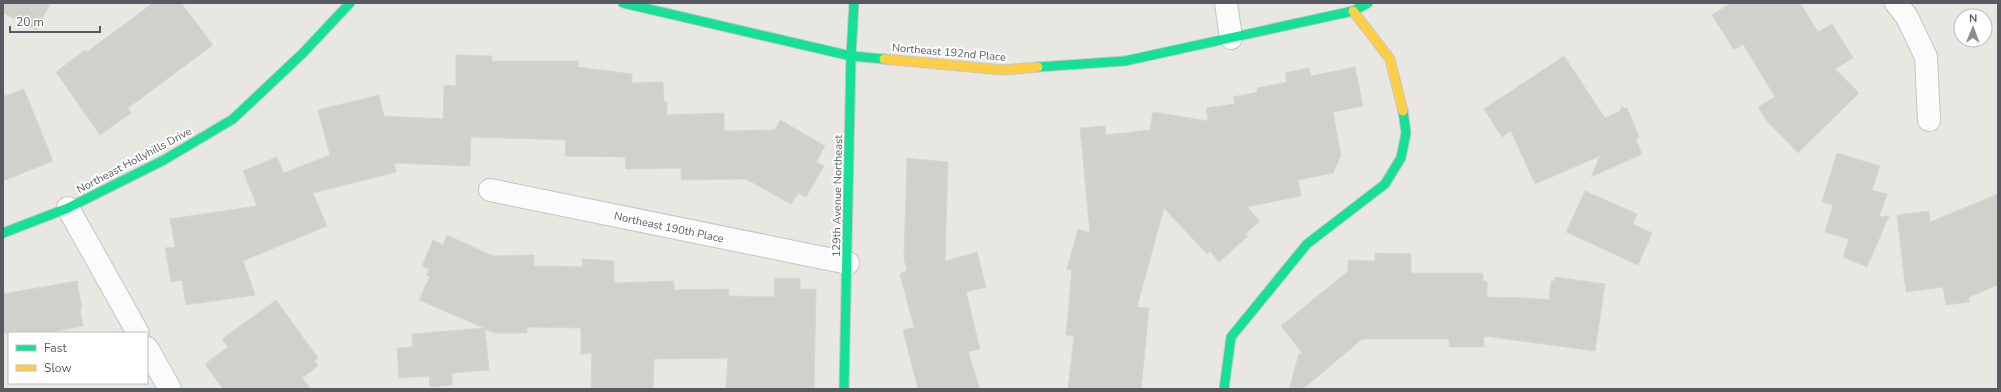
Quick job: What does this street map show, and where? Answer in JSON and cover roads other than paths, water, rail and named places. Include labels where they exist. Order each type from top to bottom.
[{"type":"main road","name":"Northeast Hollyhills Drive","points":[[3,233],[68,208],[164,160],[233,119],[299,57],[350,3]]},
{"type":"main road","name":"Northeast 192nd Place","points":[[623,3],[851,56],[1003,70],[1124,61],[1353,11],[1368,3]]},
{"type":"main road","name":"129th Avenue Northeast","points":[[844,389],[848,263],[851,56],[854,3]]},
{"type":"main road","points":[[1224,389],[1231,337],[1307,244],[1385,184],[1401,158],[1406,133],[1402,104],[1390,59],[1353,11]]},
{"type":"street","points":[[1226,3],[1231,38]]},
{"type":"street","points":[[1896,3],[1907,17],[1926,57],[1929,120]]},
{"type":"street","name":"Northeast 190th Place","points":[[490,190],[848,263]]},
{"type":"street","points":[[68,208],[137,332]]},
{"type":"street","points":[[148,350],[170,389]]}]
